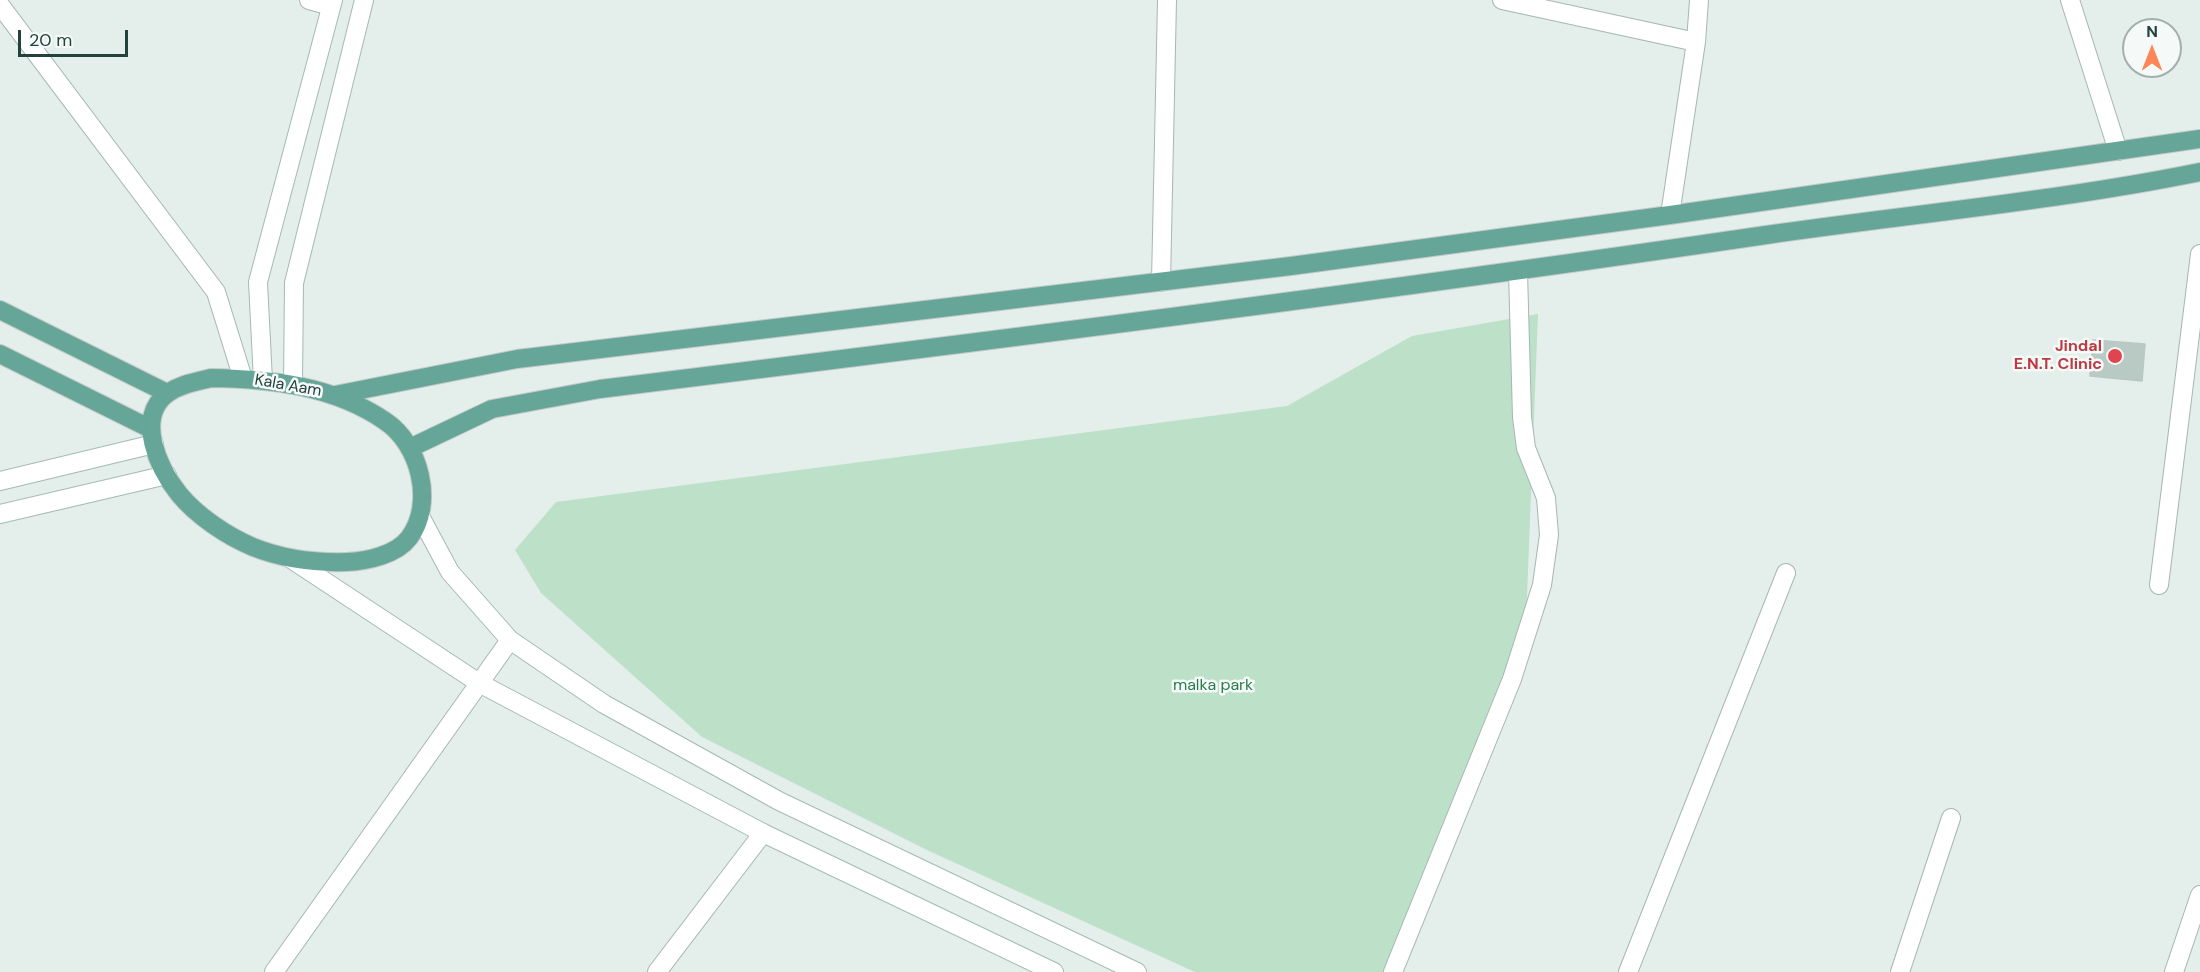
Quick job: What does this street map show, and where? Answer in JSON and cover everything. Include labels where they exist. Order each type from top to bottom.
[{"type":"main road","points":[[335,395],[517,359],[1161,282],[1670,216],[2200,139]]},
{"type":"main road","points":[[410,448],[492,409],[600,389],[1518,272],[1866,220],[2127,187],[2200,172]]},
{"type":"main road","points":[[0,310],[167,393],[154,409],[153,437],[159,462],[180,495],[215,526],[253,546],[291,559],[321,563],[356,561],[389,553],[408,540],[421,518]]},
{"type":"main road","points":[[0,354],[153,437]]},
{"type":"main road","name":"Kala Aam","points":[[167,393],[185,384],[211,378],[293,384],[335,395],[387,422],[410,448],[420,476],[421,518]]},
{"type":"street","points":[[263,381],[258,282],[332,3],[309,0]]},
{"type":"street","points":[[293,384],[294,283],[364,0]]},
{"type":"street","points":[[1161,282],[1167,0]]},
{"type":"street","points":[[1502,0],[1696,42]]},
{"type":"street","points":[[1670,216],[1696,42],[1699,0]]},
{"type":"street","points":[[2070,0],[2118,151]]},
{"type":"street","points":[[0,4],[216,292],[243,379]]},
{"type":"street","points":[[2159,585],[2200,254]]},
{"type":"street","points":[[1393,972],[1512,679],[1542,585],[1549,535],[1546,498],[1527,448],[1522,417],[1518,272]]},
{"type":"street","points":[[0,481],[153,437]]},
{"type":"street","points":[[0,514],[167,475]]},
{"type":"street","points":[[421,518],[450,572],[510,640],[604,704],[779,801],[1137,972]]},
{"type":"street","points":[[291,559],[479,683],[763,833],[1054,972]]},
{"type":"street","points":[[1628,972],[1786,573]]},
{"type":"street","points":[[274,972],[510,640]]},
{"type":"street","points":[[1900,972],[1951,818]]},
{"type":"street","points":[[657,972],[763,833]]},
{"type":"street","points":[[2174,972],[2200,895]]},
{"type":"green space","name":"malka park","points":[[1538,314],[1526,623],[1398,972],[1195,972],[929,851],[702,737],[541,593],[515,550],[556,502],[1287,406],[1412,336]]},
{"type":"building","points":[[2093,340],[2145,344],[2142,381],[2090,376]]},
{"type":"place","name":"Jindal E.N.T. Clinic","points":[[2115,356]]}]
